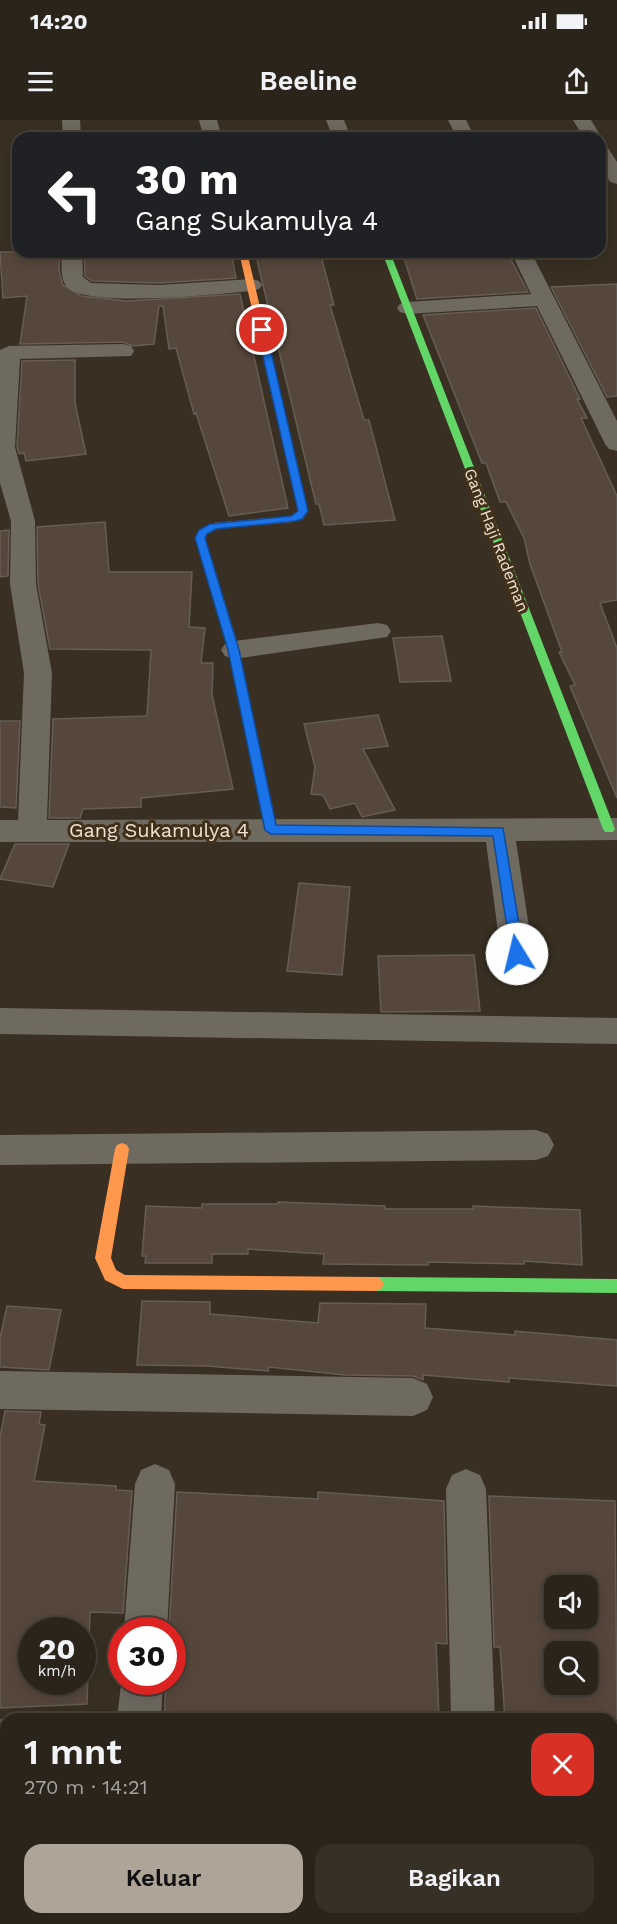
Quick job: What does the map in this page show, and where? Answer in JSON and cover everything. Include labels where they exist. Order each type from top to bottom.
[{"type":"street","points":[[606,160],[617,178]]},
{"type":"street","points":[[72,258],[72,276],[77,284],[88,290],[125,292],[252,285]]},
{"type":"street","points":[[245,258],[303,511],[293,519],[213,526],[200,535],[234,650],[271,830]]},
{"type":"street","name":"Gang Haji Rademan","points":[[388,258],[613,829]]},
{"type":"street","points":[[524,258],[617,444]]},
{"type":"street","points":[[407,308],[544,299]]},
{"type":"street","points":[[32,831],[38,673],[11,585],[23,521],[3,460],[4,345],[123,351]]},
{"type":"street","points":[[234,650],[378,631]]},
{"type":"street","name":"Gang Sukamulya 4","points":[[0,831],[613,829]]},
{"type":"street","points":[[499,831],[517,954]]},
{"type":"street","points":[[0,1021],[617,1032]]},
{"type":"street","points":[[0,1150],[536,1145]]},
{"type":"street","points":[[122,1149],[103,1258],[110,1275],[123,1282],[617,1286]]},
{"type":"street","points":[[0,1390],[412,1397]]},
{"type":"street","points":[[146,1617],[155,1484]]},
{"type":"street","points":[[466,1489],[473,1713]]},
{"type":"street","points":[[139,1713],[140,1695]]},
{"type":"building","points":[[0,252],[12,252],[12,258],[60,258],[59,271],[63,285],[81,296],[127,301],[240,294],[288,508],[229,516],[196,413],[194,414],[176,348],[169,349],[163,306],[159,306],[154,344],[133,346],[123,342],[20,344],[27,296],[3,298]]},
{"type":"building","points":[[84,258],[232,258],[236,278],[159,283],[92,281],[85,276]]},
{"type":"building","points":[[256,258],[322,258],[334,305],[330,305],[364,420],[369,420],[395,520],[324,525],[319,504],[316,504]]},
{"type":"building","points":[[404,258],[510,258],[528,292],[417,299]]},
{"type":"building","points":[[617,284],[617,396],[607,397],[551,287]]},
{"type":"building","points":[[536,308],[580,399],[577,399],[587,418],[581,418],[617,496],[617,600],[600,603],[617,648],[617,798],[570,686],[575,685],[559,652],[562,652],[530,564],[524,538],[506,502],[500,502],[486,463],[482,463],[423,315]]},
{"type":"building","points":[[75,360],[75,403],[86,454],[26,461],[24,453],[19,454],[17,447],[22,361]]},
{"type":"building","points":[[105,522],[109,572],[192,572],[189,627],[205,628],[201,663],[213,663],[212,695],[233,789],[141,798],[141,807],[83,809],[80,818],[49,818],[53,719],[147,716],[151,650],[50,649],[38,584],[37,527]]},
{"type":"building","points":[[9,530],[8,576],[0,577],[0,531]]},
{"type":"building","points":[[442,636],[451,681],[400,682],[393,638]]},
{"type":"building","points":[[378,715],[388,746],[363,749],[395,810],[362,817],[355,803],[330,809],[323,795],[311,794],[315,767],[304,724]]},
{"type":"building","points":[[0,721],[20,721],[16,808],[0,807]]},
{"type":"building","points":[[15,844],[69,844],[53,887],[0,879]]},
{"type":"building","points":[[299,883],[350,887],[342,975],[287,971]]},
{"type":"building","points":[[474,955],[480,1011],[381,1012],[378,956]]},
{"type":"building","points":[[278,1202],[385,1206],[385,1209],[473,1209],[473,1206],[580,1210],[582,1265],[524,1261],[524,1264],[428,1262],[428,1265],[323,1264],[324,1254],[248,1249],[248,1254],[212,1254],[212,1263],[145,1263],[146,1256],[142,1256],[146,1206],[202,1208],[202,1204],[278,1204]]},
{"type":"building","points":[[142,1301],[210,1302],[210,1314],[318,1323],[320,1303],[426,1304],[425,1328],[515,1335],[515,1331],[617,1340],[617,1386],[509,1378],[509,1382],[423,1375],[423,1380],[413,1376],[345,1375],[269,1367],[268,1371],[207,1366],[137,1365]]},
{"type":"building","points":[[7,1306],[61,1310],[49,1370],[0,1367],[0,1338]]},
{"type":"building","points":[[5,1411],[41,1412],[39,1424],[45,1425],[34,1481],[116,1486],[116,1490],[132,1491],[123,1613],[90,1612],[90,1617],[18,1617],[18,1695],[87,1695],[87,1704],[0,1708],[0,1437]]},
{"type":"building","points":[[177,1492],[318,1499],[318,1492],[444,1501],[447,1644],[436,1643],[439,1713],[164,1713],[165,1695],[186,1695],[186,1617],[170,1617]]},
{"type":"building","points":[[489,1496],[615,1501],[617,1713],[505,1713],[500,1647],[494,1647]]},
{"type":"traffic: fast","points":[[388,258],[609,829]]},
{"type":"traffic: fast","points":[[376,1284],[617,1286]]},
{"type":"traffic: slow","points":[[231,639],[200,538],[203,532],[213,526],[293,519],[299,517],[303,511],[244,258]]},
{"type":"traffic: slow","points":[[122,1149],[103,1258],[110,1275],[123,1282],[376,1284]]},
{"type":"traffic: jam","points":[[231,639],[271,830]]},
{"type":"route","points":[[262,330],[303,511],[293,519],[213,526],[202,532],[200,538],[234,650],[271,830],[499,831],[517,954]]}]
